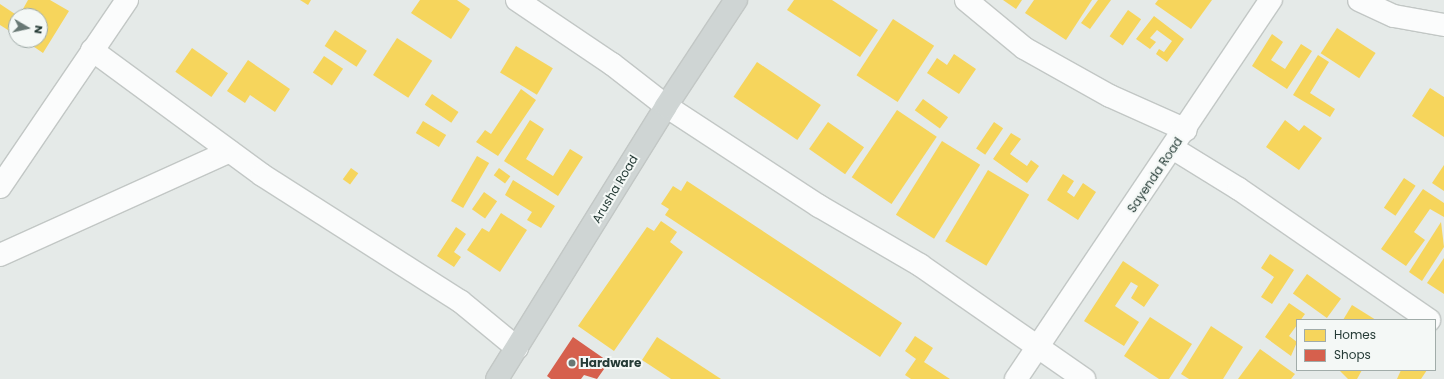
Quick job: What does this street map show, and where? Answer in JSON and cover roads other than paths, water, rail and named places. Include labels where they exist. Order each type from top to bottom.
[{"type":"main road","name":"Arusha Road","points":[[497,379],[666,106],[736,0]]},
{"type":"street","points":[[0,187],[127,0]]},
{"type":"street","points":[[517,0],[612,64],[666,106],[818,206],[920,265],[1037,349],[1084,379]]},
{"type":"street","points":[[966,0],[1024,48],[1110,96],[1186,130]]},
{"type":"street","name":"Sayenda Road","points":[[1016,379],[1174,149],[1271,0]]},
{"type":"street","points":[[1359,0],[1394,16],[1444,25]]},
{"type":"street","points":[[92,50],[230,151],[454,297],[517,348]]},
{"type":"street","points":[[1174,149],[1239,189],[1428,319]]},
{"type":"street","points":[[0,255],[230,151]]},
{"type":"street","points":[[1436,325],[1444,331]]},
{"type":"place","name":"Hardware","points":[[572,363]]}]
